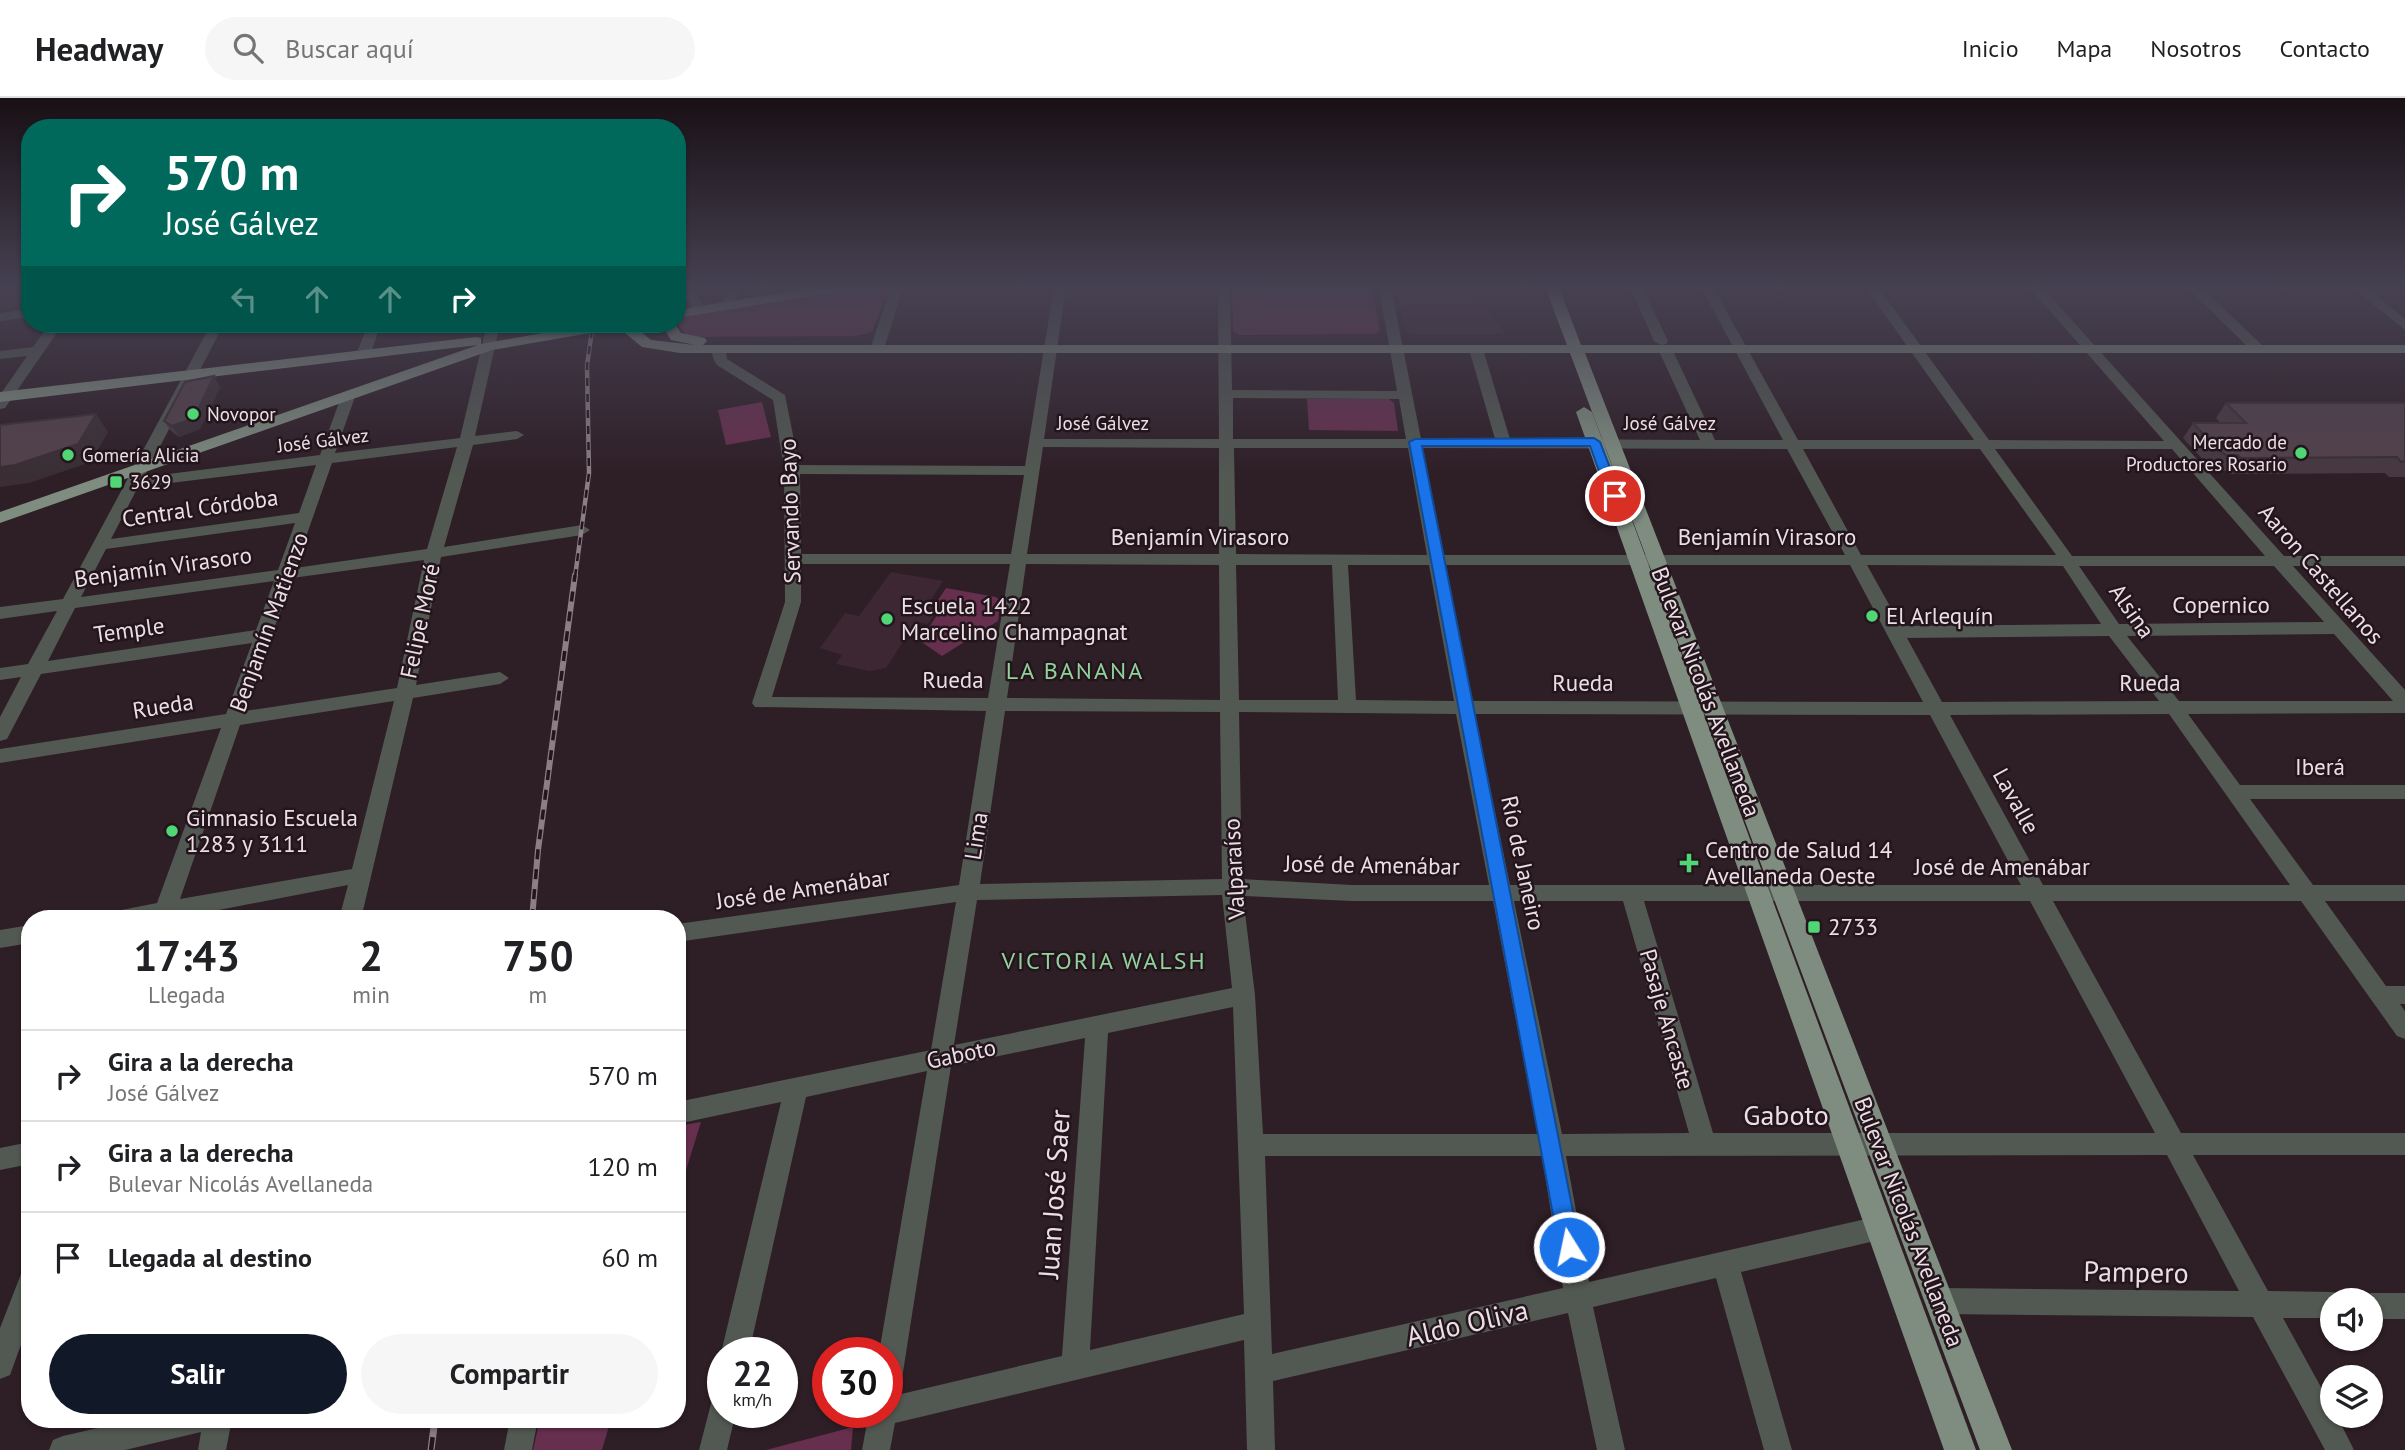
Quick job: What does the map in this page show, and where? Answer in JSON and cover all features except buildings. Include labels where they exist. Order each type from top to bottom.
[{"type":"main road","points":[[356,374],[445,350]]},
{"type":"main road","points":[[0,518],[356,374],[445,350]]},
{"type":"main road","points":[[1,401],[188,379],[356,374],[455,350]]},
{"type":"main road","name":"Bulevar Nicolás Avellaneda","points":[[1568,350],[1771,893],[1880,1144],[1996,1450]]},
{"type":"main road","points":[[356,374],[447,353]]},
{"type":"main road","points":[[0,509],[144,462]]},
{"type":"main road","name":"Bulevar Nicolás Avellaneda","points":[[1771,893],[1849,1145],[1960,1450]]},
{"type":"street","points":[[0,734],[203,350]]},
{"type":"street","name":"Benjamín Matienzo","points":[[165,910],[365,350]]},
{"type":"street","name":"Felipe Moré","points":[[352,910],[405,693],[433,553],[466,442],[485,350]]},
{"type":"street","name":"Servando Bayo","points":[[720,350],[722,362],[780,398],[792,469],[793,602],[761,703]]},
{"type":"street","name":"Lima","points":[[895,1337],[968,892],[1051,350]]},
{"type":"street","name":"Valparaíso","points":[[1226,350],[1233,887],[1244,995],[1252,1145],[1261,1450]]},
{"type":"street","name":"Río de Janeiro","points":[[1397,350],[1464,707],[1552,1145],[1578,1297],[1611,1450]]},
{"type":"street","points":[[1476,350],[1503,442]]},
{"type":"street","points":[[1665,350],[1709,443]]},
{"type":"street","name":"Lavalle","points":[[1741,350],[2340,1450]]},
{"type":"street","name":"Alsina","points":[[1916,350],[2068,561],[2113,629],[2174,708],[2405,1029]]},
{"type":"street","name":"Aaron Castellanos","points":[[2092,350],[2405,705]]},
{"type":"street","points":[[0,355],[37,351]]},
{"type":"street","points":[[1,401],[37,351]]},
{"type":"street","points":[[1226,394],[1405,395]]},
{"type":"street","name":"José Gálvez","points":[[133,483],[517,435]]},
{"type":"street","name":"José Gálvez","points":[[1037,443],[1226,441],[2176,445]]},
{"type":"street","points":[[792,469],[1032,471]]},
{"type":"street","name":"Central Córdoba","points":[[101,545],[306,517]]},
{"type":"street","name":"Benjamín Virasoro","points":[[0,613],[582,530]]},
{"type":"street","name":"Benjamín Virasoro","points":[[792,559],[2405,561]]},
{"type":"street","points":[[1340,559],[1347,706]]},
{"type":"street","name":"Copernico","points":[[1894,632],[2337,628]]},
{"type":"street","name":"Temple","points":[[0,674],[264,635]]},
{"type":"street","name":"Rueda","points":[[0,756],[500,678]]},
{"type":"street","name":"Rueda","points":[[761,703],[1702,708],[2405,705]]},
{"type":"street","name":"Iberá","points":[[2234,792],[2405,792]]},
{"type":"street","points":[[185,910],[360,876]]},
{"type":"street","name":"José de Amenábar","points":[[686,932],[968,892],[1233,887],[1352,893],[2405,892]]},
{"type":"street","name":"Pasaje Ancaste","points":[[1631,893],[1704,1144]]},
{"type":"street","points":[[0,939],[21,936]]},
{"type":"street","name":"Gaboto","points":[[686,1111],[1244,995]]},
{"type":"street","points":[[2381,995],[2405,995]]},
{"type":"street","name":"Juan José Saer","points":[[1075,1366],[1097,1026]]},
{"type":"street","points":[[739,1337],[796,1088]]},
{"type":"street","name":"Gaboto","points":[[1252,1145],[2405,1144]]},
{"type":"street","points":[[0,1159],[21,1155]]},
{"type":"street","name":"Aldo Oliva","points":[[1259,1371],[1879,1228]]},
{"type":"street","points":[[1725,1263],[1778,1450]]},
{"type":"street","name":"Pampero","points":[[1939,1300],[2320,1306]]},
{"type":"street","points":[[0,1365],[20,1301]]},
{"type":"street","points":[[2383,1306],[2405,1306]]},
{"type":"street","points":[[903,1407],[1257,1324]]},
{"type":"street","points":[[63,1450],[160,1428]]},
{"type":"street","points":[[212,1450],[216,1428]]},
{"type":"street","points":[[518,1450],[522,1428]]},
{"type":"street","points":[[713,1450],[718,1428]]},
{"type":"street","points":[[876,1450],[881,1428]]},
{"type":"shaded area","points":[[1307,399],[1389,399],[1394,403],[1398,431],[1309,430]]},
{"type":"shaded area","points":[[762,402],[771,437],[726,445],[718,410]]},
{"type":"shaded area","name":"Escuela 1422 Marcelino Champagnat","points":[[891,572],[943,581],[927,606],[938,609],[928,624],[916,622],[886,668],[869,671],[836,664],[842,655],[820,648],[845,613],[859,616]]},
{"type":"shaded area","points":[[946,588],[996,597],[1001,601],[998,621],[942,656],[920,641],[941,609],[934,606]]},
{"type":"shaded area","points":[[701,1122],[686,1170],[686,1124]]},
{"type":"shaded area","points":[[538,1428],[608,1428],[602,1450],[533,1450]]},
{"type":"shaded area","points":[[849,1428],[853,1428],[851,1450],[766,1450]]},
{"type":"railway","points":[[575,577],[589,473],[587,365],[589,350]]},
{"type":"railway","points":[[533,910],[538,850],[575,575]]},
{"type":"railway","points":[[431,1450],[434,1428]]},
{"type":"place","name":"Novopor","points":[[193,414]]},
{"type":"place","name":"Mercado de Productores Rosario","points":[[2301,453]]},
{"type":"place","name":"Gomería Alicia","points":[[68,455]]},
{"type":"place","name":"3629","points":[[116,482]]},
{"type":"place","name":"El Arlequín","points":[[1872,616]]},
{"type":"place","name":"Escuela 1422 Marcelino Champagnat","points":[[887,619]]},
{"type":"place","name":"Gimnasio Escuela 1283 y 3111","points":[[172,831]]},
{"type":"place","name":"Centro de Salud 14 Avellaneda Oeste","points":[[1689,863]]},
{"type":"place","name":"2733","points":[[1814,927]]},
{"type":"district","name":"LA BANANA","points":[[1075,671]]},
{"type":"district","name":"VICTORIA WALSH","points":[[1104,961]]},
{"type":"route","points":[[1569,1247],[1552,1145],[1464,707],[1415,442],[1594,442],[1615,496]]}]
